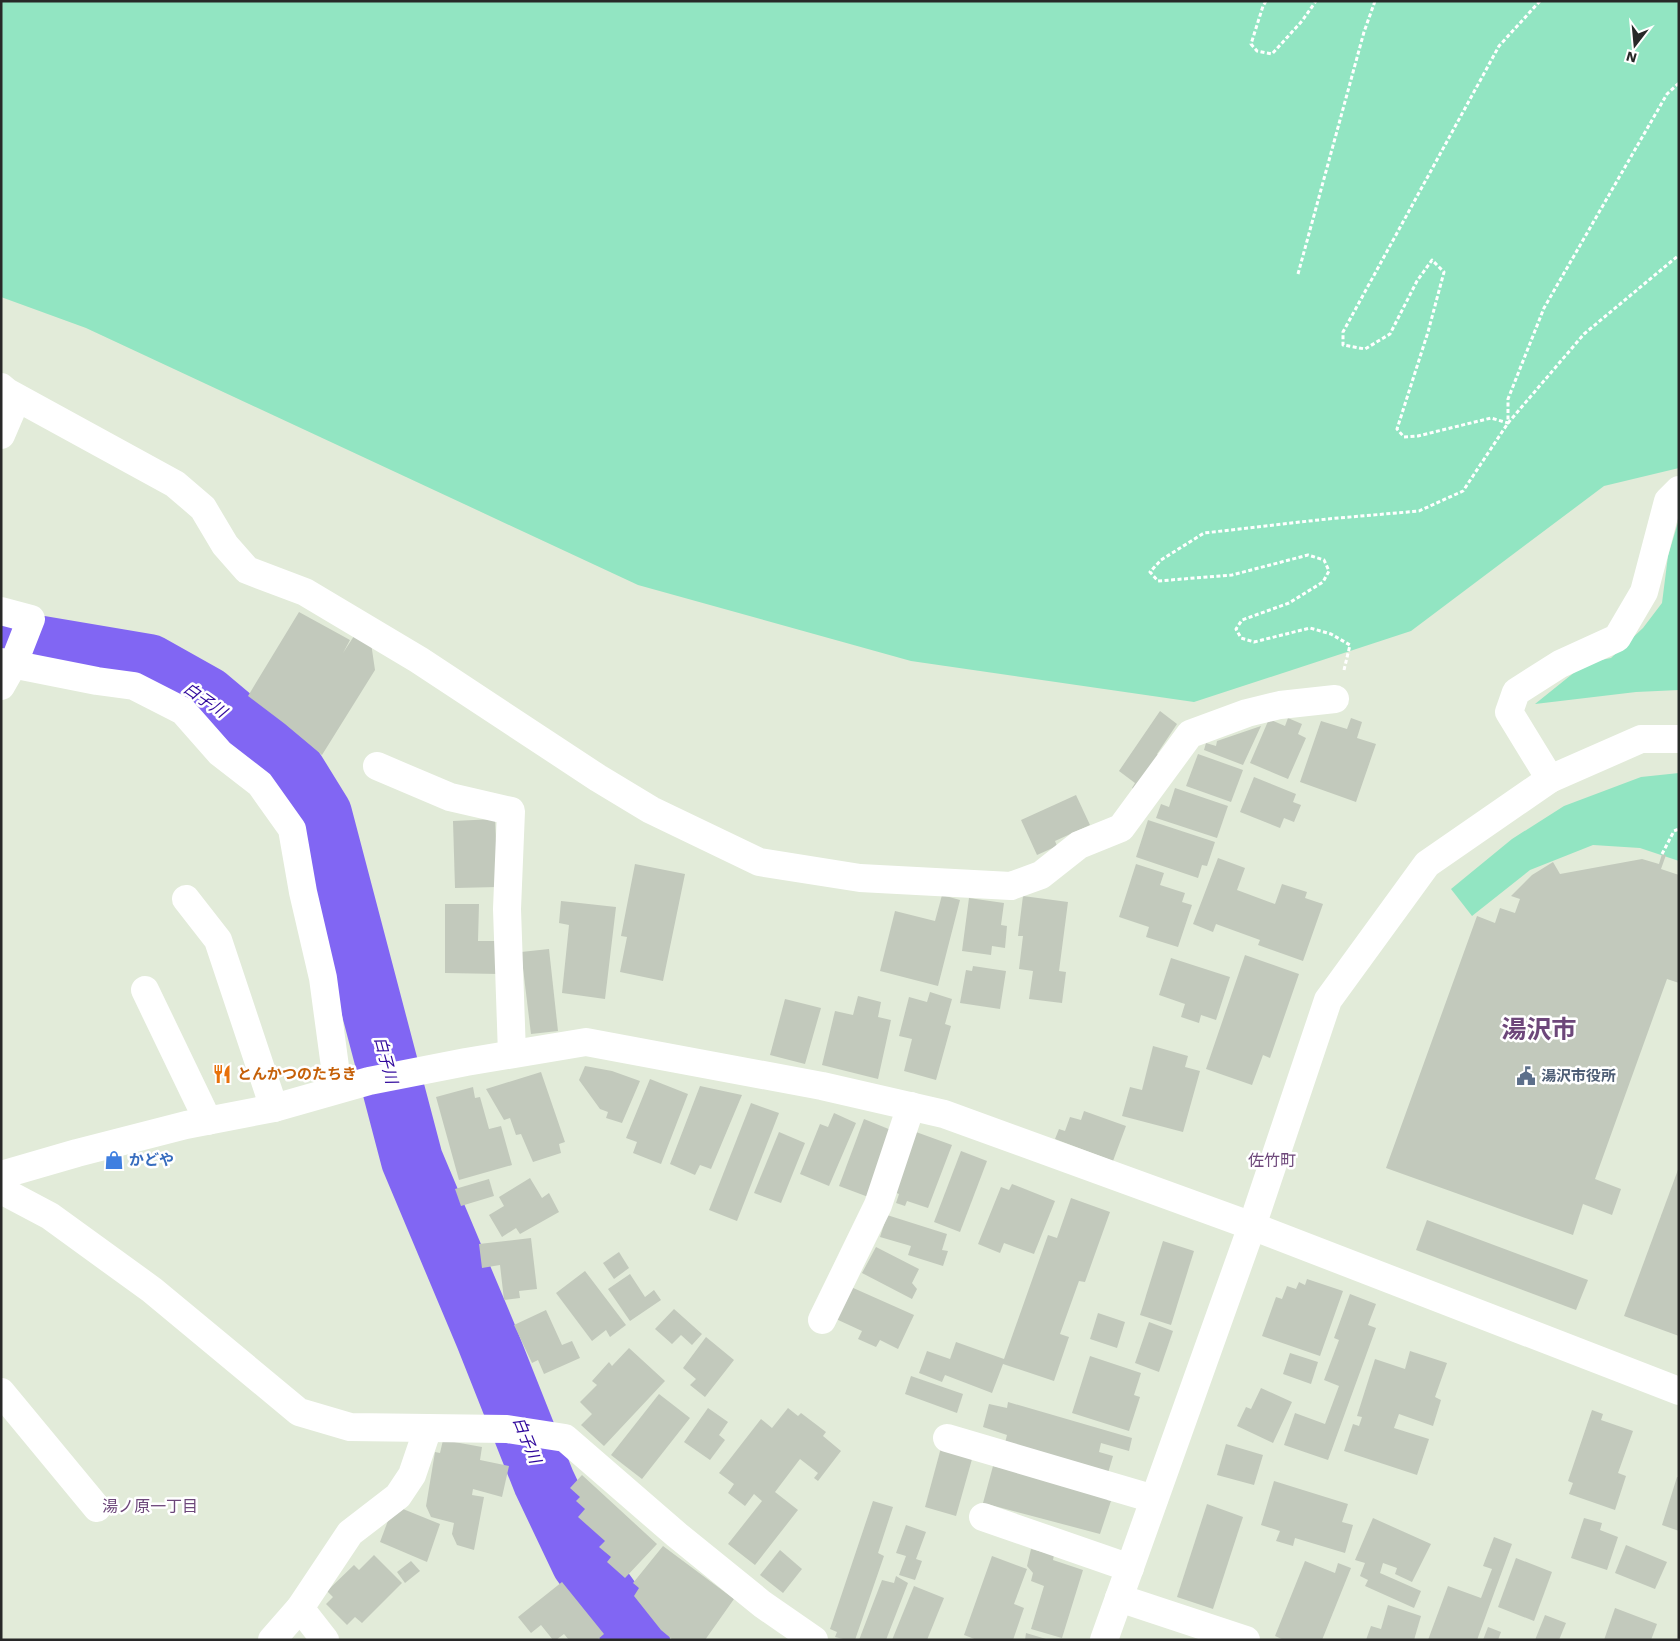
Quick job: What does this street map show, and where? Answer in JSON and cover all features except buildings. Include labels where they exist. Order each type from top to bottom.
[{"type":"street","points":[[1,435],[7,392],[175,484],[203,508],[225,545],[247,570],[305,592],[419,660],[598,778],[651,810],[759,862],[860,878],[1011,886],[1041,875],[1079,845],[1121,828],[1190,734],[1247,713],[1280,705],[1335,699]]},
{"type":"street","points":[[1550,779],[1509,712],[1516,692],[1560,664],[1617,638],[1644,592],[1668,501],[1679,490]]},
{"type":"street","points":[[1,611],[31,619],[5,671],[134,686],[183,711],[220,754],[260,784],[292,829],[303,892],[323,978],[338,1089]]},
{"type":"street","points":[[1104,1640],[1252,1226],[1328,1000],[1427,864],[1550,779],[1641,739],[1679,738]]},
{"type":"street","points":[[377,766],[450,797],[511,811],[507,909],[512,1054]]},
{"type":"street","points":[[186,899],[218,940],[274,1108]]},
{"type":"street","points":[[145,990],[208,1121]]},
{"type":"street","points":[[1,1175],[186,1124],[274,1108],[369,1081],[466,1062],[586,1042],[822,1086],[944,1114],[1252,1226],[1679,1391]]},
{"type":"street","points":[[822,1320],[878,1205],[911,1106]]},
{"type":"street","points":[[1,1190],[50,1216],[152,1290],[299,1412],[350,1427],[507,1429],[565,1438],[676,1536],[762,1604],[814,1640]]},
{"type":"street","points":[[1,1392],[98,1508]]},
{"type":"street","points":[[272,1640],[300,1608],[350,1533],[398,1496],[412,1475],[428,1428]]},
{"type":"street","points":[[947,1438],[1154,1498]]},
{"type":"street","points":[[983,1517],[1130,1568]]},
{"type":"street","points":[[1119,1598],[1246,1640]]},
{"type":"street","points":[[300,1608],[325,1640]]},
{"type":"path","points":[[1266,1],[1251,44],[1257,51],[1272,54],[1302,21],[1316,1]]},
{"type":"path","points":[[1298,274],[1364,32],[1375,1]]},
{"type":"path","points":[[1508,423],[1491,418],[1418,436],[1404,437],[1397,429],[1428,332],[1444,272],[1432,260],[1416,281],[1390,334],[1365,349],[1344,345],[1344,332],[1499,46],[1540,1]]},
{"type":"path","points":[[1508,423],[1508,399],[1544,308],[1667,94],[1679,84]]},
{"type":"path","points":[[1335,699],[1350,646],[1331,634],[1310,628],[1254,642],[1240,638],[1236,629],[1242,620],[1289,603],[1323,582],[1329,571],[1324,560],[1308,555],[1232,575],[1158,581],[1150,572],[1161,560],[1204,533],[1419,511],[1463,491],[1508,423],[1584,334],[1679,255]]},
{"type":"path","points":[[1662,854],[1674,831],[1679,829]]},
{"type":"green space","points":[[1,1],[1679,1],[1679,468],[1604,486],[1411,631],[1194,702],[911,661],[638,585],[86,328],[1,297]]},
{"type":"green space","points":[[1679,519],[1679,690],[1636,692],[1535,704],[1586,663],[1611,658],[1643,628],[1662,603],[1668,556]]},
{"type":"green space","points":[[1679,773],[1679,861],[1640,848],[1593,845],[1530,870],[1472,916],[1451,889],[1512,839],[1564,806],[1641,777]]},
{"type":"waterway","name":"白子川","points":[[1,640],[149,665],[206,697],[295,772],[321,814],[412,1160],[486,1336],[544,1482],[582,1562],[639,1640]]},
{"type":"place","name":"とんかつのたちき","points":[[222,1074]]},
{"type":"place","name":"湯沢市役所","points":[[1526,1076]]},
{"type":"place","name":"かどや","points":[[114,1160]]},
{"type":"district","name":"湯沢市","points":[[1539,1029]]},
{"type":"district","name":"佐竹町","points":[[1272,1160]]},
{"type":"district","name":"湯ノ原一丁目","points":[[150,1506]]}]
